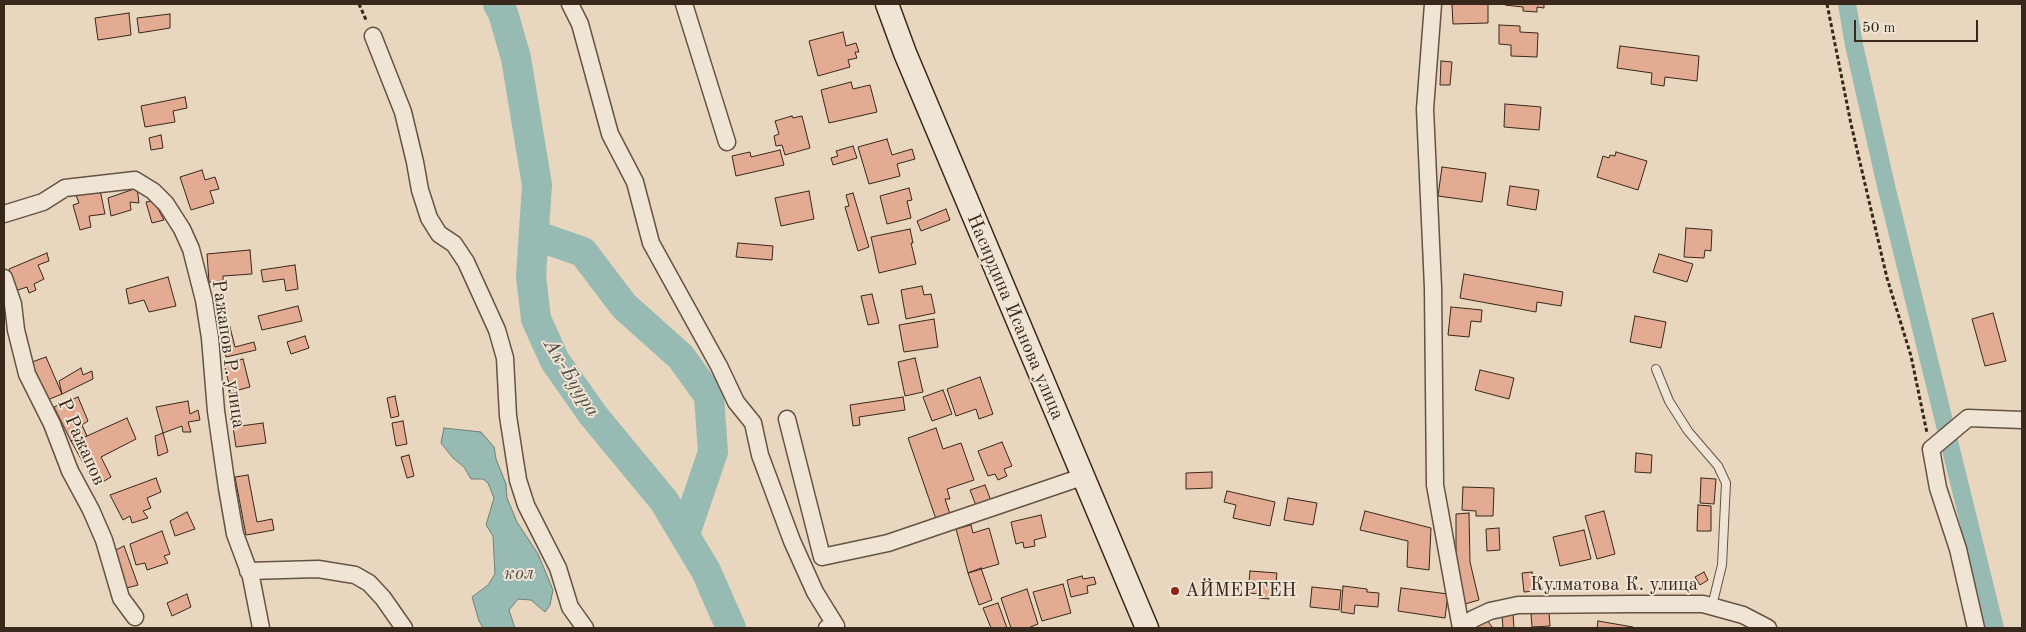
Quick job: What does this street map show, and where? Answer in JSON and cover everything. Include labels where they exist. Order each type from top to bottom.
[{"type":"main road","name":"Насирдина Исанова улица","points":[[887,4],[905,53],[1147,628]]},
{"type":"street","points":[[570,4],[580,24],[610,134],[635,182],[651,243],[719,366],[736,402],[753,423],[760,455],[792,541],[815,592],[836,626],[827,628]]},
{"type":"street","points":[[684,4],[727,142]]},
{"type":"street","points":[[1432,4],[1425,109],[1433,288],[1435,484],[1461,628]]},
{"type":"street","points":[[373,36],[402,112],[420,190],[429,218],[439,234],[454,244],[466,262],[497,330],[505,358],[508,416],[518,480],[526,505],[558,568],[570,607],[584,628]]},
{"type":"street","name":"Ражапов Р. улица","points":[[4,214],[43,202],[65,188],[135,180],[153,191],[166,204],[182,229],[191,249],[204,300],[210,338],[216,411],[235,534],[248,571],[262,628]]},
{"type":"street","name":"Р Ражапов","points":[[4,278],[12,304],[16,330],[27,374],[52,424],[70,471],[91,510],[104,540],[121,598],[135,617]]},
{"type":"street","points":[[1976,628],[1958,549],[1938,488],[1931,449],[1968,418],[2022,420]]},
{"type":"street","points":[[787,419],[822,557],[888,543],[1082,477]]},
{"type":"street","points":[[248,571],[318,569],[355,575],[369,583],[383,598],[404,628]]},
{"type":"street","name":"Кулматова К. улица","points":[[1461,628],[1473,619],[1490,611],[1518,605],[1703,604],[1743,615],[1768,628]]},
{"type":"lane","points":[[1656,369],[1670,401],[1688,431],[1718,466],[1726,483],[1722,565],[1712,606]]},
{"type":"path","points":[[1827,4],[1851,124],[1887,278],[1912,356],[1931,449]]},
{"type":"water","name":"кол","points":[[444,428],[481,432],[494,447],[496,459],[506,484],[507,498],[517,522],[538,554],[553,590],[550,605],[545,612],[531,600],[518,599],[509,610],[515,628],[483,628],[479,621],[472,597],[488,585],[495,574],[493,536],[486,525],[494,498],[488,483],[483,479],[471,479],[464,467],[453,458],[441,443]]},
{"type":"building","points":[[1452,4],[1488,4],[1488,23],[1453,24]]},
{"type":"building","points":[[1505,4],[1544,4],[1544,8],[1537,7],[1537,12],[1523,11],[1523,7]]},
{"type":"building","points":[[129,13],[131,35],[98,40],[95,18]]},
{"type":"building","points":[[170,14],[170,28],[139,33],[137,18]]},
{"type":"building","points":[[1499,25],[1520,26],[1520,32],[1538,33],[1537,57],[1511,56],[1511,45],[1499,44]]},
{"type":"building","points":[[843,32],[846,46],[856,43],[859,52],[855,52],[857,58],[848,60],[850,67],[818,76],[809,41]]},
{"type":"building","points":[[1620,46],[1699,56],[1697,81],[1665,77],[1664,86],[1651,84],[1652,73],[1617,68]]},
{"type":"building","points":[[1441,61],[1452,62],[1450,85],[1440,85]]},
{"type":"building","points":[[851,82],[853,89],[870,85],[877,112],[829,123],[821,90]]},
{"type":"building","points":[[185,97],[187,108],[173,111],[175,122],[145,127],[141,106]]},
{"type":"building","points":[[1505,104],[1541,107],[1539,130],[1504,127]]},
{"type":"building","points":[[792,116],[793,118],[802,116],[810,148],[785,155],[782,145],[776,146],[774,136],[779,134],[775,121]]},
{"type":"building","points":[[161,135],[163,148],[151,150],[149,138]]},
{"type":"building","points":[[887,139],[892,155],[912,149],[915,159],[897,164],[900,176],[869,184],[858,147]]},
{"type":"building","points":[[853,146],[857,158],[833,165],[831,158],[838,156],[836,151]]},
{"type":"building","points":[[780,150],[784,165],[736,176],[732,156],[750,152],[751,157]]},
{"type":"building","points":[[1616,152],[1647,161],[1638,190],[1597,177],[1603,156],[1609,158],[1610,155],[1615,156]]},
{"type":"building","points":[[1442,167],[1486,173],[1482,202],[1438,196]]},
{"type":"building","points":[[202,170],[205,180],[215,177],[219,189],[210,191],[214,203],[191,210],[180,177]]},
{"type":"building","points":[[1510,186],[1539,190],[1536,210],[1507,205]]},
{"type":"building","points":[[137,188],[139,203],[130,202],[131,210],[111,216],[108,198]]},
{"type":"building","points":[[909,188],[912,200],[907,201],[911,218],[887,224],[880,196]]},
{"type":"building","points":[[100,190],[105,214],[89,216],[91,227],[80,230],[73,205],[79,203],[76,195]]},
{"type":"building","points":[[809,191],[814,219],[781,226],[775,198]]},
{"type":"building","points":[[853,193],[869,247],[858,251],[845,207],[849,206],[846,195]]},
{"type":"building","points":[[154,201],[164,220],[152,223],[146,202]]},
{"type":"building","points":[[946,209],[950,220],[921,231],[917,221]]},
{"type":"building","points":[[1686,228],[1712,230],[1711,251],[1705,250],[1704,258],[1684,257]]},
{"type":"building","points":[[910,229],[916,264],[879,273],[871,237]]},
{"type":"building","points":[[738,243],[773,246],[772,260],[736,257]]},
{"type":"building","points":[[250,250],[252,274],[223,276],[223,281],[209,282],[207,254]]},
{"type":"building","points":[[47,253],[49,261],[38,265],[44,279],[34,284],[36,290],[29,293],[27,287],[15,291],[9,269]]},
{"type":"building","points":[[1659,254],[1693,264],[1687,282],[1653,272]]},
{"type":"building","points":[[295,265],[298,289],[286,291],[284,279],[263,282],[261,270]]},
{"type":"building","points":[[1464,274],[1563,292],[1561,306],[1537,302],[1536,312],[1460,298]]},
{"type":"building","points":[[168,277],[176,306],[149,312],[144,300],[129,304],[126,289]]},
{"type":"building","points":[[922,286],[924,295],[931,294],[935,313],[906,319],[901,290]]},
{"type":"building","points":[[872,294],[879,323],[868,325],[861,296]]},
{"type":"building","points":[[298,306],[302,321],[262,330],[258,316]]},
{"type":"building","points":[[1451,307],[1482,310],[1481,322],[1471,321],[1469,337],[1448,335]]},
{"type":"building","points":[[1993,313],[2006,361],[1985,366],[1972,319]]},
{"type":"building","points":[[1635,316],[1666,322],[1661,348],[1630,342]]},
{"type":"building","points":[[934,319],[938,347],[904,352],[899,325]]},
{"type":"building","points":[[230,327],[235,347],[254,342],[256,350],[226,357],[220,330]]},
{"type":"building","points":[[305,336],[309,348],[291,354],[287,342]]},
{"type":"building","points":[[46,357],[62,394],[45,401],[32,362]]},
{"type":"building","points":[[915,358],[923,392],[905,396],[898,362]]},
{"type":"building","points":[[243,359],[250,387],[231,392],[224,364]]},
{"type":"building","points":[[81,368],[83,375],[92,371],[93,379],[62,394],[59,381]]},
{"type":"building","points":[[1480,370],[1514,378],[1509,399],[1475,390]]},
{"type":"building","points":[[980,377],[993,414],[979,419],[976,409],[956,416],[947,389]]},
{"type":"building","points":[[943,390],[952,414],[932,421],[923,397]]},
{"type":"building","points":[[395,396],[399,416],[391,418],[387,398]]},
{"type":"building","points":[[78,397],[88,421],[82,425],[87,436],[71,441],[54,407]]},
{"type":"building","points":[[903,397],[905,410],[859,417],[860,425],[853,426],[850,405]]},
{"type":"building","points":[[188,401],[190,414],[198,410],[200,420],[188,422],[191,432],[183,432],[182,426],[163,433],[156,407]]},
{"type":"building","points":[[127,418],[136,439],[101,457],[111,477],[96,486],[71,441]]},
{"type":"building","points":[[403,421],[407,444],[396,446],[392,423]]},
{"type":"building","points":[[263,423],[266,443],[236,447],[233,427]]},
{"type":"building","points":[[936,428],[943,449],[961,443],[974,480],[947,489],[950,499],[945,499],[950,514],[936,519],[908,438]]},
{"type":"building","points":[[163,433],[168,452],[158,456],[155,436]]},
{"type":"building","points":[[1002,442],[1012,466],[1004,469],[1007,476],[998,480],[995,474],[988,476],[978,451]]},
{"type":"building","points":[[1636,453],[1652,455],[1651,473],[1635,472]]},
{"type":"building","points":[[409,455],[414,476],[407,478],[401,457]]},
{"type":"building","points":[[1212,472],[1212,488],[1186,489],[1186,473]]},
{"type":"building","points":[[248,475],[257,522],[272,519],[274,530],[246,535],[235,477]]},
{"type":"building","points":[[156,478],[161,492],[147,498],[151,508],[143,511],[148,518],[132,523],[130,516],[123,520],[110,495]]},
{"type":"building","points":[[1701,478],[1716,479],[1714,504],[1700,503]]},
{"type":"building","points":[[985,485],[993,506],[978,511],[970,490]]},
{"type":"building","points":[[1463,487],[1494,488],[1493,516],[1476,516],[1476,511],[1462,510]]},
{"type":"building","points":[[1227,491],[1275,502],[1270,526],[1233,518],[1236,505],[1224,502]]},
{"type":"building","points":[[1288,498],[1317,503],[1313,525],[1284,520]]},
{"type":"building","points":[[1698,505],[1711,506],[1711,531],[1697,531]]},
{"type":"building","points":[[1365,511],[1431,528],[1429,570],[1407,567],[1408,541],[1360,530]]},
{"type":"building","points":[[1604,511],[1615,554],[1597,559],[1585,516]]},
{"type":"building","points":[[187,512],[195,529],[175,536],[170,521]]},
{"type":"building","points":[[1469,513],[1470,562],[1479,600],[1465,604],[1456,563],[1456,514]]},
{"type":"building","points":[[1041,515],[1046,537],[1034,540],[1035,546],[1024,548],[1023,542],[1016,544],[1011,522]]},
{"type":"building","points":[[971,525],[973,533],[989,528],[999,564],[968,573],[956,529]]},
{"type":"building","points":[[1499,528],[1500,550],[1487,551],[1486,529]]},
{"type":"building","points":[[1584,530],[1591,559],[1560,566],[1553,537]]},
{"type":"building","points":[[162,531],[170,554],[164,556],[168,563],[147,570],[145,563],[136,565],[130,544]]},
{"type":"building","points":[[124,546],[138,585],[123,589],[114,551]]},
{"type":"building","points":[[981,568],[992,600],[979,605],[968,573]]},
{"type":"building","points":[[1250,571],[1277,573],[1275,595],[1269,594],[1269,599],[1259,598],[1259,594],[1248,593]]},
{"type":"building","points":[[1532,572],[1535,591],[1524,592],[1522,573]]},
{"type":"building","points":[[1704,572],[1708,580],[1700,585],[1695,577]]},
{"type":"building","points":[[1082,576],[1083,579],[1094,577],[1096,584],[1087,586],[1088,593],[1071,597],[1067,580]]},
{"type":"building","points":[[1063,584],[1071,613],[1042,621],[1033,592]]},
{"type":"building","points":[[1343,586],[1367,589],[1367,592],[1379,593],[1378,607],[1355,605],[1354,614],[1341,612]]},
{"type":"building","points":[[1312,587],[1341,590],[1339,610],[1310,607]]},
{"type":"building","points":[[1401,588],[1448,594],[1445,618],[1398,611]]},
{"type":"building","points":[[1027,589],[1038,624],[1028,628],[1011,628],[1001,598]]},
{"type":"building","points":[[187,594],[191,607],[172,616],[167,603]]},
{"type":"building","points":[[998,603],[1007,628],[991,628],[983,608]]},
{"type":"building","points":[[1549,612],[1550,626],[1532,627],[1531,614]]},
{"type":"building","points":[[1513,614],[1514,628],[1503,628],[1502,615]]},
{"type":"building","points":[[1487,620],[1491,628],[1474,628]]},
{"type":"building","points":[[1598,621],[1633,627],[1633,628],[1597,628]]},
{"type":"waterway","name":"Ак-Буура","points":[[498,4],[503,13],[516,58],[537,185],[531,276],[536,319],[555,361],[593,415],[664,501],[706,571],[731,628]]},
{"type":"waterway","points":[[1847,4],[1854,45],[1887,190],[1995,628]]},
{"type":"waterway","points":[[534,235],[583,252],[624,306],[681,357],[709,396],[713,452],[685,534]]},
{"type":"place","name":"АЙМЕРГЕН","points":[[1175,591]]}]
